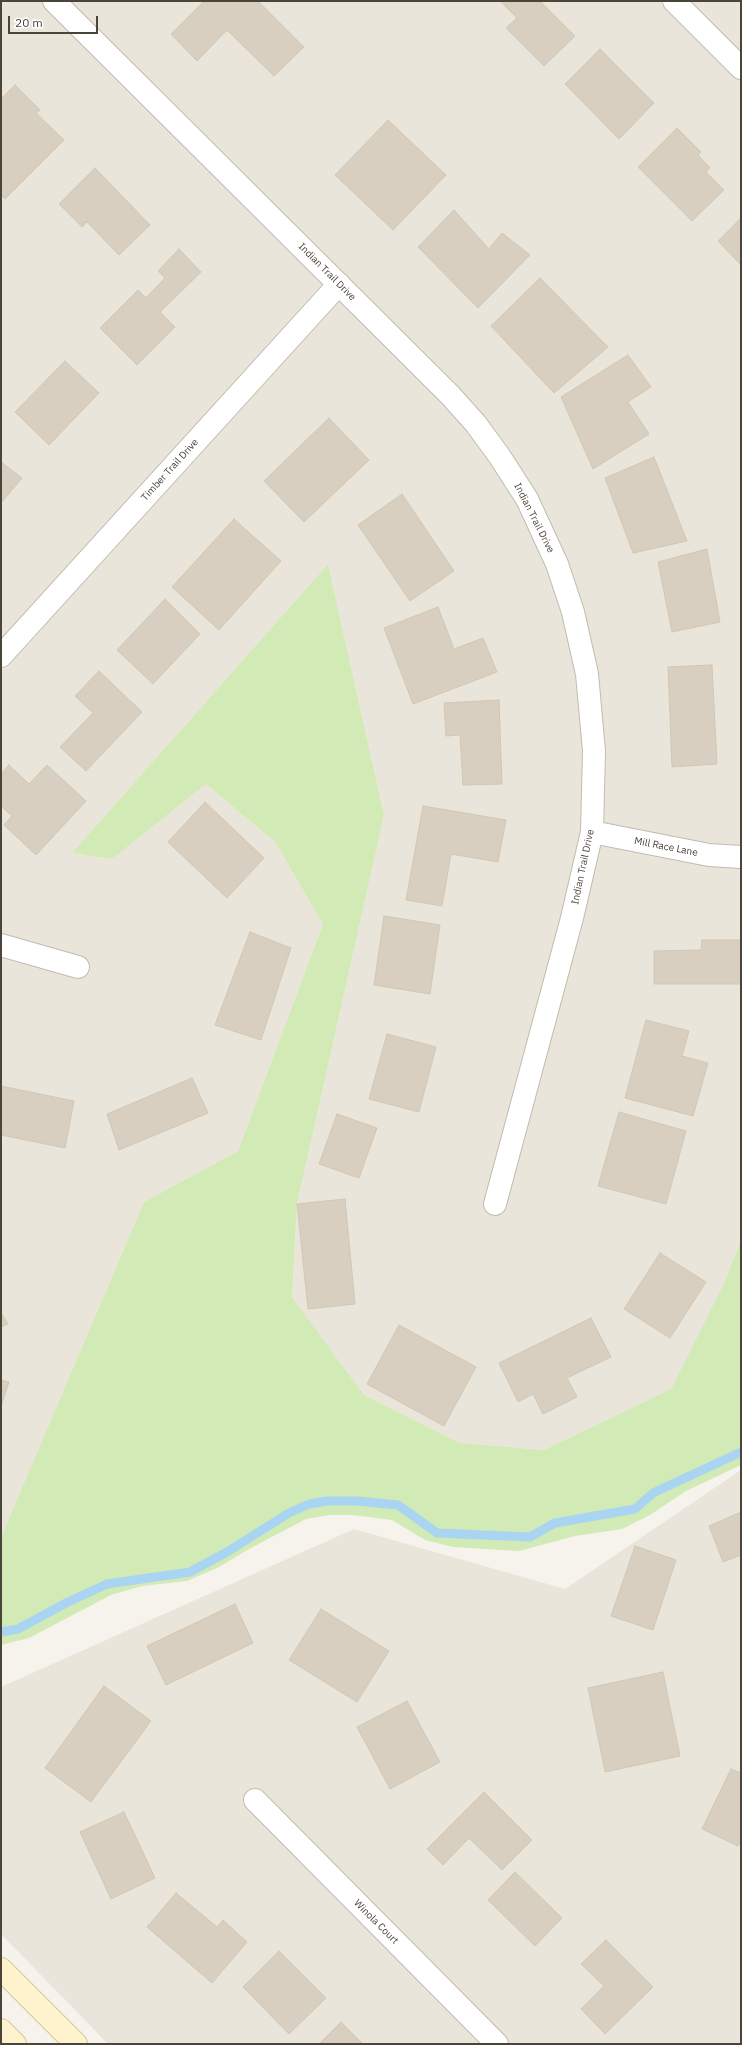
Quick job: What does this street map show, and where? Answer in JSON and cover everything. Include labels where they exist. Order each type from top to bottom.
[{"type":"main road","points":[[1,1969],[76,2044]]},
{"type":"main road","points":[[1,2030],[15,2044]]},
{"type":"street","name":"Indian Trail Drive","points":[[54,1],[450,395],[476,424],[500,457],[527,499],[557,564],[573,612],[587,674],[594,751],[592,832],[572,918],[495,1204]]},
{"type":"street","points":[[674,1],[741,68]]},
{"type":"street","name":"Timber Trail Drive","points":[[1,656],[339,284]]},
{"type":"street","name":"Mill Race Lane","points":[[592,832],[709,855],[741,857]]},
{"type":"street","points":[[1,945],[78,967]]},
{"type":"street","name":"Winola Court","points":[[255,1800],[497,2044]]},
{"type":"shaded area","points":[[1,1],[741,1],[741,1240],[724,1283],[671,1389],[544,1450],[460,1443],[364,1395],[292,1297],[297,1204],[384,815],[328,564],[72,853],[112,859],[206,784],[275,842],[323,924],[238,1151],[144,1202],[1,1537]]},
{"type":"shaded area","points":[[741,1470],[741,2044],[108,2044],[1,1934],[1,1687],[354,1529],[565,1589]]},
{"type":"green space","points":[[328,564],[384,815],[297,1204],[292,1297],[364,1395],[460,1443],[544,1450],[671,1389],[724,1283],[741,1240],[741,1465],[686,1491],[650,1515],[622,1529],[575,1536],[519,1551],[453,1547],[425,1540],[392,1520],[352,1515],[330,1515],[306,1519],[249,1549],[219,1567],[187,1581],[142,1586],[111,1595],[29,1638],[1,1645],[1,1537],[144,1202],[238,1151],[323,924],[275,842],[206,784],[112,859],[72,853]]},
{"type":"building","points":[[204,1],[258,1],[304,47],[274,76],[227,30],[197,61],[171,34]]},
{"type":"building","points":[[500,1],[540,1],[575,36],[544,66],[506,28],[517,18]]},
{"type":"building","points":[[600,49],[654,103],[619,139],[565,84]]},
{"type":"building","points":[[15,85],[40,110],[36,113],[64,140],[5,199],[1,195],[1,99]]},
{"type":"building","points":[[388,120],[446,175],[393,230],[335,175]]},
{"type":"building","points":[[677,128],[701,152],[698,155],[710,168],[706,172],[724,190],[692,221],[638,167]]},
{"type":"building","points":[[95,168],[150,225],[119,255],[87,222],[82,227],[59,204]]},
{"type":"building","points":[[454,210],[489,249],[502,233],[530,255],[478,308],[418,247]]},
{"type":"building","points":[[741,218],[741,265],[718,241]]},
{"type":"building","points":[[179,249],[201,272],[160,312],[175,327],[137,365],[100,328],[138,290],[146,298],[165,278],[158,271]]},
{"type":"building","points":[[540,278],[608,347],[554,393],[491,326]]},
{"type":"building","points":[[628,355],[651,387],[628,402],[649,434],[593,469],[561,397]]},
{"type":"building","points":[[65,361],[99,393],[49,445],[15,412]]},
{"type":"building","points":[[329,418],[369,460],[304,522],[264,481]]},
{"type":"building","points":[[654,457],[687,541],[633,553],[605,478]]},
{"type":"building","points":[[1,462],[22,478],[1,503]]},
{"type":"building","points":[[402,494],[454,571],[410,601],[358,525]]},
{"type":"building","points":[[234,519],[281,561],[219,630],[172,587]]},
{"type":"building","points":[[707,549],[720,622],[672,632],[658,562]]},
{"type":"building","points":[[165,599],[200,634],[153,684],[117,650]]},
{"type":"building","points":[[438,607],[454,649],[483,638],[497,672],[413,704],[384,628]]},
{"type":"building","points":[[712,665],[717,764],[672,767],[668,667]]},
{"type":"building","points":[[99,671],[142,712],[86,771],[60,747],[93,713],[75,696]]},
{"type":"building","points":[[499,700],[502,784],[463,785],[460,735],[446,736],[444,703]]},
{"type":"building","points":[[9,765],[29,784],[47,765],[86,801],[36,855],[4,825],[12,816],[1,806],[1,774]]},
{"type":"building","points":[[205,802],[264,858],[227,898],[168,842]]},
{"type":"building","points":[[423,806],[506,820],[498,862],[451,854],[442,906],[406,900]]},
{"type":"building","points":[[384,916],[440,925],[430,994],[374,985]]},
{"type":"building","points":[[250,932],[291,948],[261,1040],[215,1025]]},
{"type":"building","points":[[702,940],[741,940],[741,984],[654,984],[654,951],[701,950]]},
{"type":"building","points":[[646,1020],[689,1031],[682,1056],[708,1063],[693,1116],[625,1098]]},
{"type":"building","points":[[387,1034],[436,1047],[419,1112],[369,1099]]},
{"type":"building","points":[[192,1078],[208,1113],[119,1150],[107,1114]]},
{"type":"building","points":[[1,1086],[74,1101],[65,1148],[1,1135]]},
{"type":"building","points":[[619,1112],[686,1131],[666,1204],[598,1186]]},
{"type":"building","points":[[337,1114],[377,1128],[359,1178],[319,1164]]},
{"type":"building","points":[[345,1199],[355,1304],[308,1309],[297,1204]]},
{"type":"building","points":[[660,1253],[706,1282],[670,1338],[624,1309]]},
{"type":"building","points":[[1,1313],[8,1324],[1,1327]]},
{"type":"building","points":[[591,1318],[611,1357],[567,1378],[577,1397],[543,1414],[533,1394],[518,1402],[499,1363]]},
{"type":"building","points":[[399,1325],[476,1367],[444,1426],[367,1384]]},
{"type":"building","points":[[1,1380],[9,1382],[1,1406]]},
{"type":"building","points":[[741,1512],[741,1555],[723,1562],[709,1526]]},
{"type":"building","points":[[635,1546],[676,1560],[653,1630],[611,1616]]},
{"type":"building","points":[[235,1604],[253,1643],[166,1685],[147,1646]]},
{"type":"building","points":[[321,1609],[389,1651],[357,1702],[289,1660]]},
{"type":"building","points":[[663,1672],[680,1756],[605,1772],[588,1688]]},
{"type":"building","points":[[104,1686],[151,1721],[91,1802],[45,1768]]},
{"type":"building","points":[[407,1701],[440,1762],[390,1789],[357,1727]]},
{"type":"building","points":[[731,1769],[741,1773],[741,1840],[738,1846],[702,1829]]},
{"type":"building","points":[[484,1792],[532,1840],[502,1870],[469,1838],[443,1865],[427,1849]]},
{"type":"building","points":[[124,1812],[155,1878],[111,1899],[80,1832]]},
{"type":"building","points":[[515,1872],[562,1918],[535,1946],[488,1900]]},
{"type":"building","points":[[176,1893],[217,1927],[223,1920],[247,1942],[212,1983],[147,1927]]},
{"type":"building","points":[[606,1940],[653,1987],[605,2034],[581,2009],[604,1986],[581,1964]]},
{"type":"building","points":[[279,1951],[326,1998],[289,2034],[243,1987]]},
{"type":"building","points":[[341,2022],[363,2044],[319,2044]]},
{"type":"waterway","points":[[1,1632],[18,1629],[68,1602],[107,1584],[190,1572],[227,1552],[289,1513],[309,1504],[327,1501],[357,1501],[398,1505],[437,1533],[530,1537],[555,1523],[635,1509],[653,1493],[741,1452]]}]
